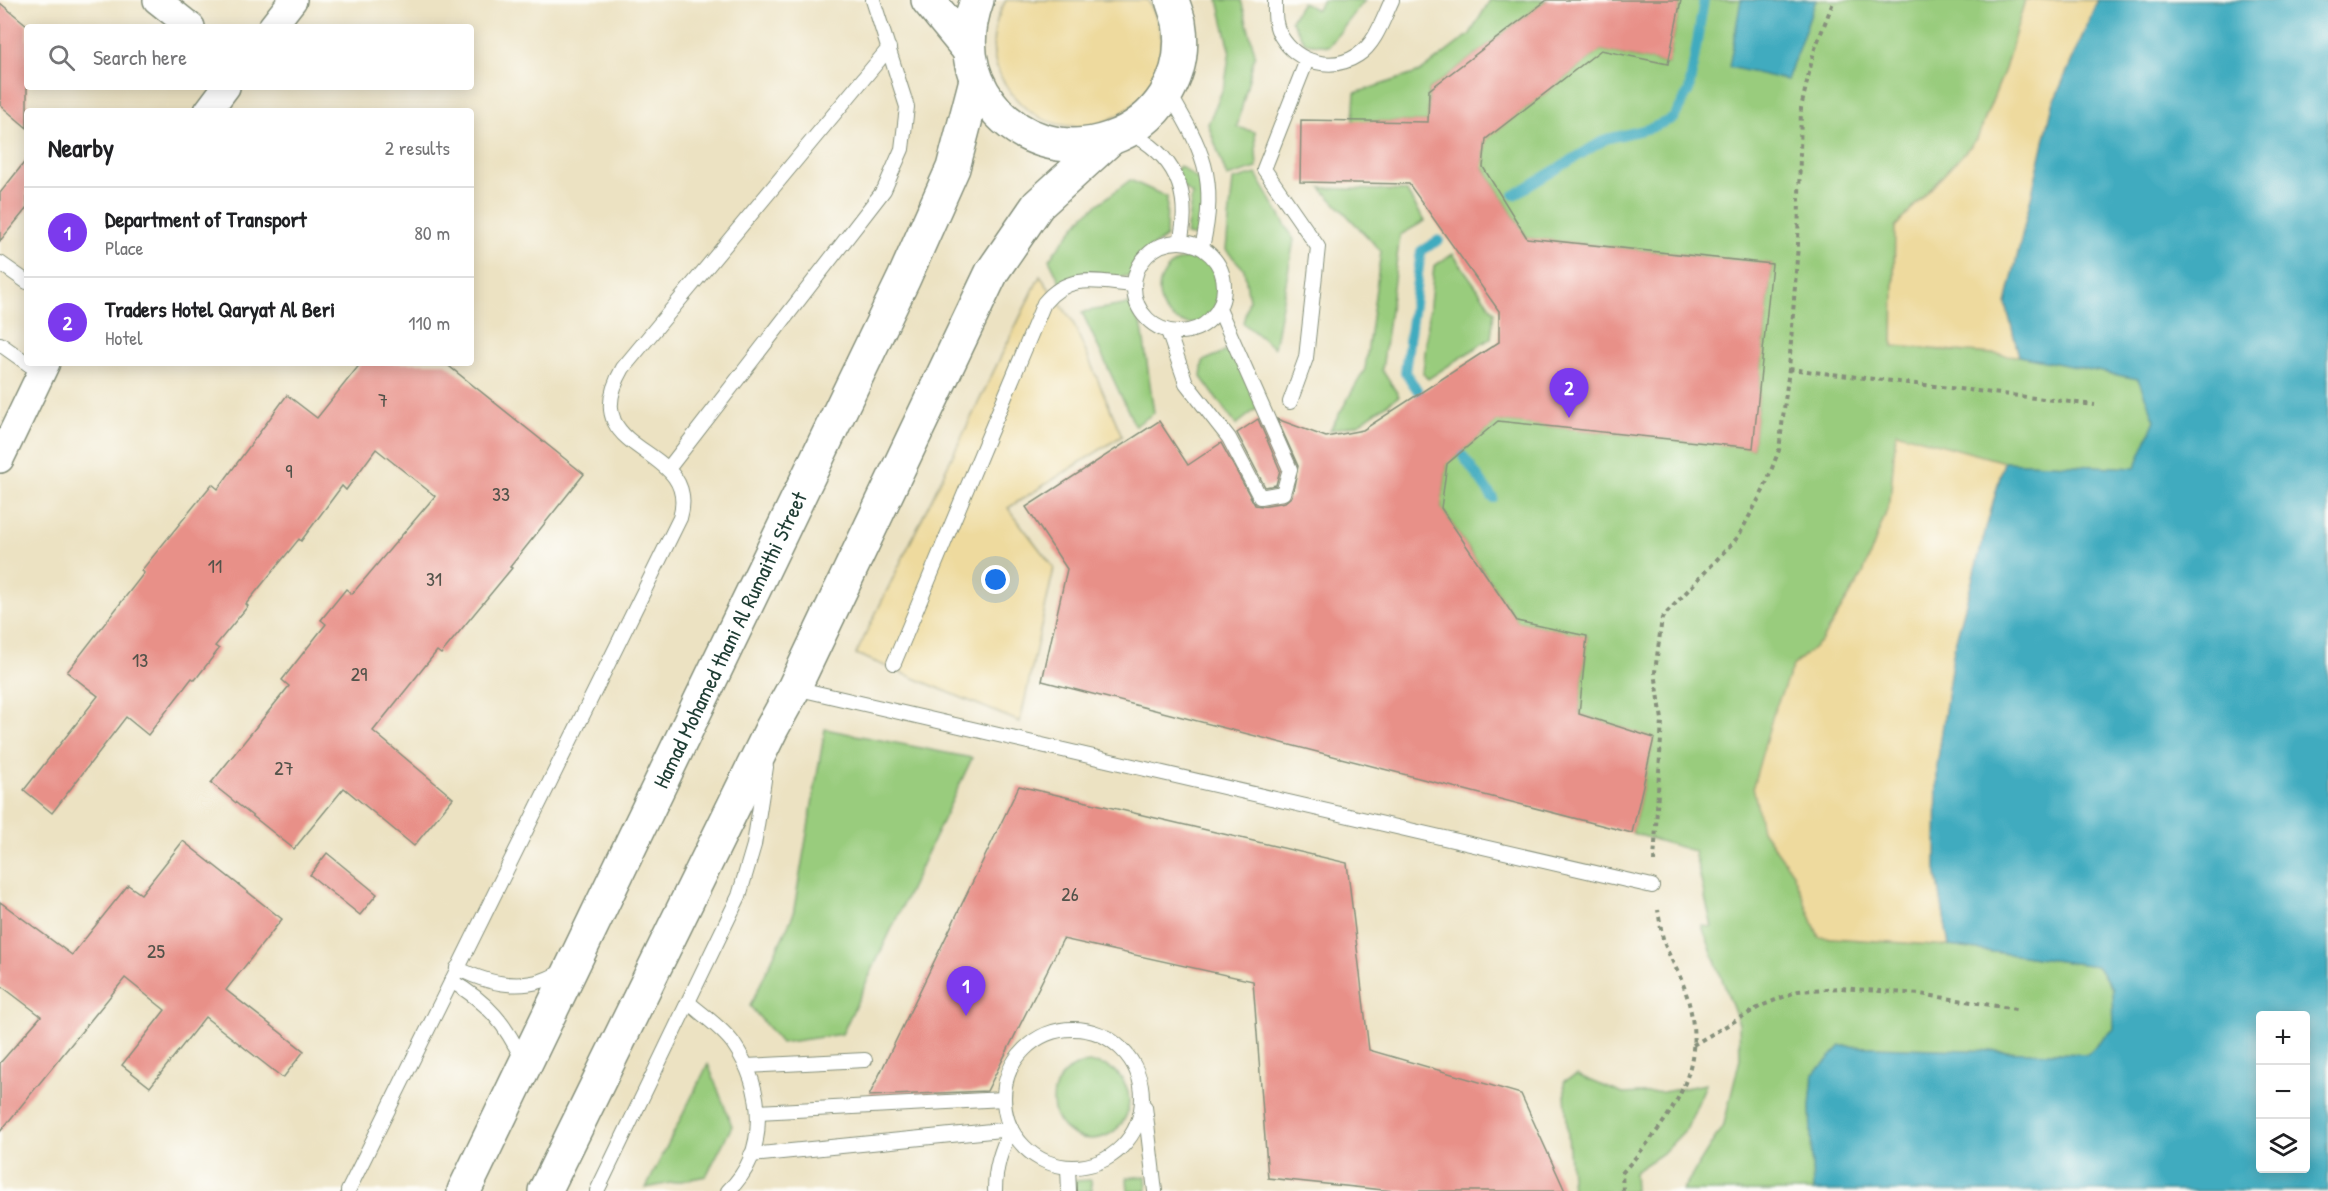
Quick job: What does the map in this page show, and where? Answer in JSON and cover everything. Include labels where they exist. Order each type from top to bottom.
[{"type":"main road","points":[[928,0],[968,49]]},
{"type":"main road","points":[[977,0],[970,18],[968,49],[976,80],[993,109],[1017,129],[1046,142],[1077,146],[1117,136],[1135,127],[1158,107],[1173,81],[1180,52],[1179,21],[1172,0]]},
{"type":"main road","name":"Hamad Mohamed thani Al Rumaithi Street","points":[[464,1191],[904,278],[952,168],[976,80]]},
{"type":"main road","points":[[545,1191],[772,728],[794,688],[992,272],[1038,205],[1117,136]]},
{"type":"street","points":[[157,0],[187,24]]},
{"type":"street","points":[[274,24],[293,0]]},
{"type":"street","points":[[210,108],[224,90]]},
{"type":"street","points":[[0,459],[43,368]]},
{"type":"lane","points":[[668,469],[884,190],[894,170],[902,149],[907,107],[873,0]]},
{"type":"lane","points":[[1275,0],[1275,18],[1280,35],[1291,50],[1307,60],[1324,64],[1343,62],[1359,55],[1372,42],[1392,0]]},
{"type":"lane","points":[[348,1191],[680,518],[684,505],[683,491],[679,481],[668,469],[616,428],[611,399],[615,383],[623,368],[889,48]]},
{"type":"lane","points":[[1290,402],[1306,358],[1318,247],[1264,169],[1307,60]]},
{"type":"lane","points":[[1168,90],[1196,140],[1204,160],[1209,202],[1202,247]]},
{"type":"lane","points":[[1117,136],[1142,139],[1168,163],[1177,179],[1185,210],[1180,242]]},
{"type":"lane","points":[[1172,242],[1202,247],[1213,256],[1221,268],[1225,282],[1224,296],[1219,309],[1210,320],[1198,328],[1183,332],[1168,331],[1153,324],[1142,314],[1135,300],[1133,285],[1136,270],[1144,256],[1157,247],[1172,242]]},
{"type":"lane","points":[[0,263],[24,280]]},
{"type":"lane","points":[[894,663],[1044,303],[1062,286],[1075,281],[1133,285]]},
{"type":"lane","points":[[1168,331],[1186,383],[1229,438],[1260,497],[1283,493],[1290,469],[1219,309]]},
{"type":"lane","points":[[0,344],[24,357]]},
{"type":"lane","points":[[794,688],[1652,886]]},
{"type":"lane","points":[[597,1191],[733,911],[750,861],[772,728]]},
{"type":"lane","points":[[454,974],[498,984],[518,985],[548,978],[574,963]]},
{"type":"lane","points":[[454,974],[504,1025],[525,1065]]},
{"type":"lane","points":[[689,1003],[731,1041],[747,1066],[755,1088],[758,1112],[757,1134],[751,1155],[734,1185],[728,1191]]},
{"type":"lane","points":[[1144,1093],[1141,1117],[1131,1139],[1114,1156],[1092,1166],[1068,1168],[1050,1164],[1034,1156],[1021,1144],[1011,1129],[1004,1109],[1004,1089],[1010,1069],[1021,1053],[1036,1039],[1055,1031],[1076,1029],[1096,1032],[1114,1042],[1129,1056],[1139,1074],[1144,1093],[1155,1191]]},
{"type":"lane","points":[[747,1066],[865,1060]]},
{"type":"lane","points":[[758,1112],[1004,1098]]},
{"type":"lane","points":[[751,1155],[1011,1129]]},
{"type":"lane","points":[[995,1191],[995,1173],[1001,1150],[1011,1129]]},
{"type":"lane","points":[[1068,1168],[1069,1191]]},
{"type":"path","points":[[1623,1191],[1623,1173],[1663,1125],[1685,1087],[1692,1057],[1693,1023],[1686,992],[1664,941],[1652,886],[1662,720],[1655,672],[1662,618],[1738,537],[1764,489],[1779,450],[1789,369],[1798,244],[1801,108],[1814,51],[1834,0]]},
{"type":"path","points":[[1789,369],[2095,405]]},
{"type":"path","points":[[1692,1046],[1761,1006],[1798,991],[1840,988],[1920,994],[2016,1009]]},
{"type":"green space","points":[[1218,0],[1241,0],[1255,54],[1237,127],[1255,132],[1257,168],[1227,177],[1208,124],[1225,84],[1230,50]]},
{"type":"green space","points":[[1323,0],[1365,0],[1329,46],[1305,43],[1291,20],[1302,2],[1317,10]]},
{"type":"green space","points":[[1490,0],[1547,0],[1429,90],[1428,122],[1353,121],[1355,93],[1420,72],[1470,34]]},
{"type":"green space","points":[[1681,0],[2025,0],[2005,69],[1977,139],[1895,227],[1893,346],[2019,356],[2139,379],[2155,420],[2136,468],[2004,462],[1896,433],[1890,502],[1863,574],[1822,640],[1793,666],[1762,830],[1793,873],[1819,937],[1949,946],[2097,966],[2113,989],[2114,1029],[2087,1054],[1841,1046],[1813,1075],[1810,1107],[1813,1191],[1682,1191],[1724,1124],[1740,1059],[1739,1024],[1702,926],[1712,927],[1694,851],[1632,833],[1654,738],[1579,714],[1587,636],[1517,621],[1441,508],[1447,464],[1498,421],[1753,448],[1772,264],[1527,238],[1483,167],[1486,139],[1601,50],[1668,64]]},
{"type":"green space","points":[[1180,166],[1213,191],[1207,238],[1186,235],[1192,194],[1170,177]]},
{"type":"green space","points":[[1256,174],[1294,240],[1274,348],[1243,323],[1249,300],[1244,269],[1226,250],[1233,180]]},
{"type":"green space","points":[[1130,180],[1167,197],[1166,237],[1144,253],[1134,275],[1062,286],[1049,259],[1084,215]]},
{"type":"green space","points":[[1321,188],[1406,191],[1425,221],[1400,235],[1382,370],[1399,396],[1358,424],[1330,430],[1365,369],[1381,251]]},
{"type":"green space","points":[[1453,254],[1494,312],[1491,338],[1428,379],[1423,372],[1434,266]]},
{"type":"green space","points":[[1192,258],[1205,261],[1215,268],[1222,278],[1225,291],[1222,304],[1215,314],[1205,321],[1192,324],[1179,321],[1169,314],[1162,304],[1159,291],[1162,278],[1169,268],[1179,261]]},
{"type":"green space","points":[[1129,304],[1142,327],[1154,413],[1135,426],[1082,312]]},
{"type":"green space","points":[[1236,347],[1265,402],[1236,425],[1201,377],[1203,361]]},
{"type":"green space","points":[[825,729],[972,758],[842,1034],[781,1043],[750,1006],[793,915]]},
{"type":"green space","points":[[1091,1063],[1106,1066],[1118,1074],[1126,1086],[1129,1101],[1126,1116],[1118,1128],[1106,1136],[1091,1139],[1076,1136],[1064,1128],[1056,1116],[1053,1101],[1056,1086],[1064,1074],[1076,1066]]},
{"type":"green space","points":[[708,1064],[732,1126],[706,1176],[646,1188]]},
{"type":"green space","points":[[1577,1075],[1623,1094],[1663,1092],[1706,1084],[1687,1128],[1662,1154],[1634,1172],[1635,1191],[1572,1191],[1564,1081]]},
{"type":"green space","points":[[1146,1176],[1147,1191],[1128,1191],[1127,1178]]},
{"type":"green space","points":[[1091,1180],[1092,1191],[1073,1191],[1072,1181]]},
{"type":"sand","points":[[1006,0],[1148,0],[1161,36],[1158,68],[1142,95],[1118,115],[1089,126],[1058,124],[1028,109],[1002,79],[993,49],[995,29]]},
{"type":"sand","points":[[2025,0],[2098,0],[2053,104],[2006,304],[2019,356],[1893,346],[1895,227],[1977,139],[2005,69]]},
{"type":"sand","points":[[1040,276],[1072,320],[1122,436],[1008,508],[1054,568],[1020,722],[856,654]]},
{"type":"sand","points":[[1896,432],[2004,462],[1954,648],[1937,767],[1936,869],[1949,946],[1819,937],[1793,873],[1762,830],[1753,786],[1774,711],[1793,666],[1822,640],[1863,574],[1890,502]]},
{"type":"water","points":[[1741,0],[1816,0],[1787,80],[1729,67]]},
{"type":"water","points":[[2098,0],[2328,0],[2328,1191],[1813,1191],[1810,1107],[1813,1075],[1841,1046],[2087,1054],[2114,1029],[2113,989],[2097,966],[1949,946],[1936,869],[1937,767],[1954,648],[2004,462],[2135,468],[2155,420],[2138,379],[2019,356],[2006,304],[2053,104]]},
{"type":"building","points":[[1547,0],[1681,0],[1668,64],[1601,50],[1486,139],[1483,167],[1527,238],[1772,264],[1753,448],[1498,421],[1447,464],[1441,508],[1517,621],[1587,636],[1579,714],[1654,738],[1632,833],[1042,681],[1067,569],[1026,507],[1159,421],[1188,465],[1221,443],[1255,505],[1285,502],[1292,496],[1298,466],[1277,419],[1326,437],[1363,430],[1499,342],[1499,311],[1409,184],[1300,182],[1301,120],[1428,122],[1429,90]]},
{"type":"building","points":[[0,3],[26,24],[24,90],[27,90],[27,108],[24,108],[24,125],[0,105]]},
{"type":"building","points":[[24,163],[24,212],[0,241],[0,193]]},
{"type":"building","points":[[359,366],[449,366],[584,474],[510,567],[512,568],[441,654],[437,651],[373,731],[453,798],[414,846],[344,788],[294,849],[211,783],[289,686],[282,680],[326,624],[321,620],[346,589],[352,594],[435,496],[376,449],[346,490],[342,486],[301,541],[299,539],[246,604],[248,606],[215,646],[219,649],[195,680],[192,678],[148,735],[126,717],[52,813],[24,790],[98,696],[67,672],[144,573],[141,571],[212,484],[218,489],[287,395],[317,418]]},
{"type":"building","points":[[1258,419],[1280,470],[1276,485],[1265,487],[1237,433]]},
{"type":"building","points":[[1019,786],[1347,863],[1369,1050],[1521,1094],[1565,1191],[1393,1191],[1268,1178],[1253,981],[1063,939],[987,1091],[869,1096]]},
{"type":"building","points":[[183,841],[282,919],[226,990],[304,1051],[283,1078],[205,1017],[150,1087],[122,1065],[165,1010],[125,978],[0,1132],[0,1063],[41,1016],[0,985],[0,902],[72,955],[128,885],[141,894]]},
{"type":"building","points":[[327,853],[377,894],[360,915],[310,875]]},
{"type":"waterway","points":[[1514,195],[1606,139],[1651,128],[1674,118],[1689,90],[1704,0]]},
{"type":"waterway","points":[[1418,391],[1405,372],[1421,251],[1439,240]]},
{"type":"waterway","points":[[1463,456],[1493,498]]},
{"type":"place","name":"Traders Hotel Qaryat Al Beri","points":[[1569,418]]},
{"type":"place","name":"Department of Transport","points":[[966,1016]]}]
